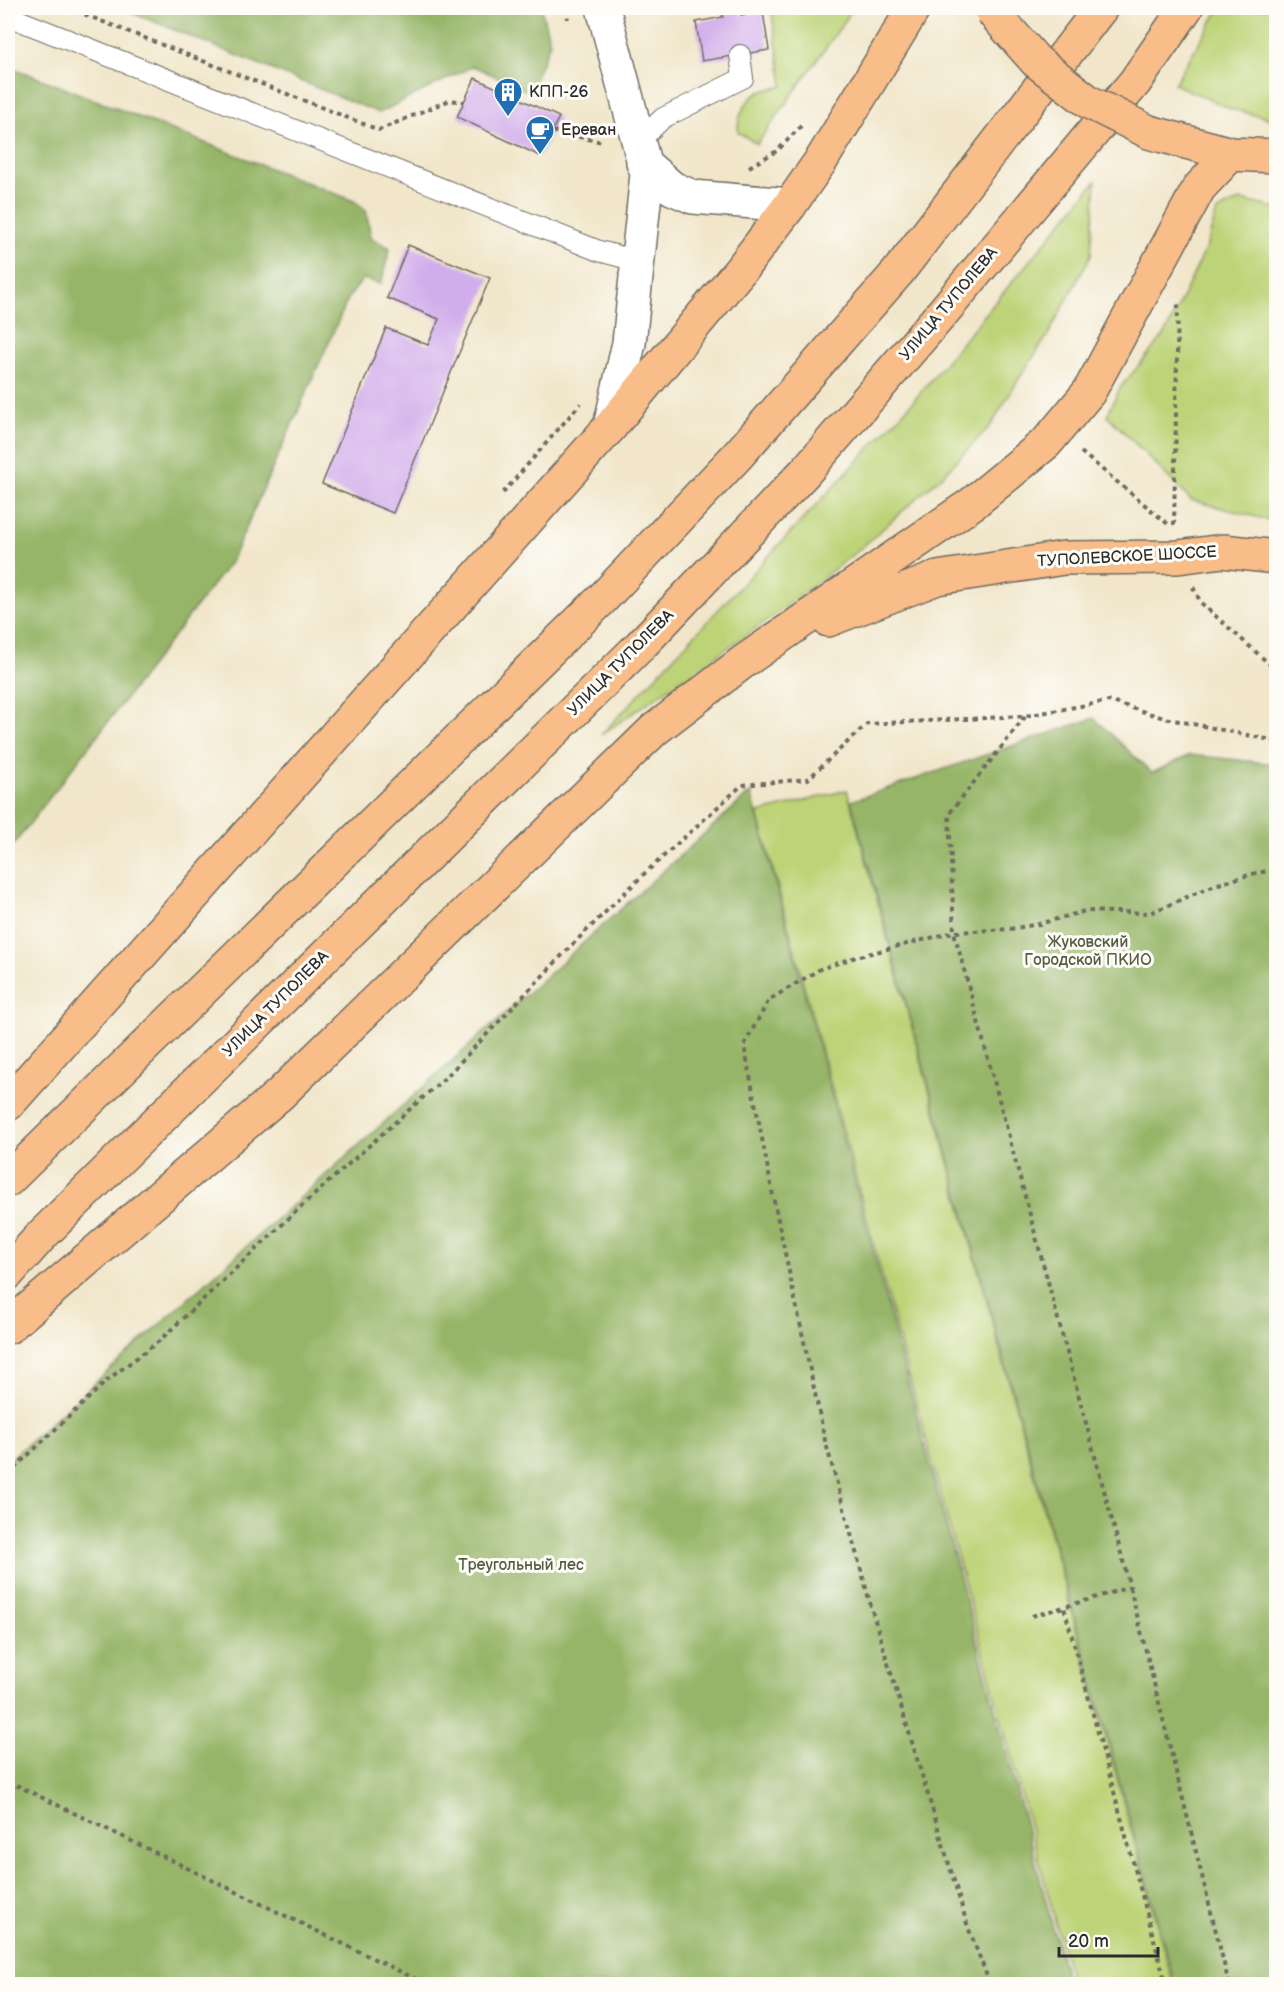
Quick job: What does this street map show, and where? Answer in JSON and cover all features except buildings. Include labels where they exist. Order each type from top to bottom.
[{"type":"main road","points":[[8,1104],[610,427],[742,268],[822,159],[914,8]]},
{"type":"main road","points":[[8,1180],[602,599],[738,455],[898,272],[1101,8]]},
{"type":"main road","name":"УЛИЦА ТУПОЛЕВА","points":[[8,1273],[43,1234],[640,646],[805,472],[943,312],[1135,82],[1186,8]]},
{"type":"main road","points":[[990,9],[1036,61],[1089,102],[1149,132],[1231,154],[1276,156]]},
{"type":"main road","points":[[8,1327],[280,1094],[654,730],[743,662],[973,503],[1047,442],[1089,392],[1199,188],[1231,154]]},
{"type":"main road","name":"ТУПОЛЕВСКОЕ ШОССЕ","points":[[743,662],[844,613],[937,578],[1064,558],[1178,557],[1223,551],[1276,557]]},
{"type":"street","points":[[603,8],[647,174],[629,343],[610,427]]},
{"type":"street","points":[[641,152],[672,188],[693,197],[790,205]]},
{"type":"lane","points":[[8,15],[599,251],[637,261]]},
{"type":"lane","points":[[641,152],[663,118],[743,78],[740,55]]},
{"type":"path","points":[[68,8],[379,130],[450,100],[464,102]]},
{"type":"path","points":[[565,8],[572,30]]},
{"type":"path","points":[[744,170],[777,152],[807,117]]},
{"type":"path","points":[[552,131],[641,152]]},
{"type":"path","points":[[600,132],[603,143]]},
{"type":"path","points":[[1078,450],[1174,529],[1178,291]]},
{"type":"path","points":[[1178,557],[1201,603],[1276,670]]},
{"type":"path","points":[[8,1474],[110,1378],[159,1341],[304,1204],[448,1075],[572,945],[645,873],[742,785],[808,779],[867,724],[1025,716],[1109,701],[1164,718],[1276,741]]},
{"type":"path","points":[[1025,716],[950,814],[954,932],[1130,1587],[1229,1984]]},
{"type":"path","points":[[990,1984],[968,1927],[874,1617],[825,1440],[775,1206],[744,1045],[769,1000],[820,969],[856,957],[954,932],[1010,929],[1039,924],[1084,911],[1150,913],[1215,885],[1256,873],[1276,870]]},
{"type":"path","points":[[1032,1616],[1130,1587]]},
{"type":"path","points":[[1064,1607],[1166,1984]]},
{"type":"path","points":[[8,1781],[426,1984]]},
{"type":"green space","points":[[120,8],[541,8],[550,43],[530,92],[473,66],[379,113]]},
{"type":"green space","points":[[771,8],[852,8],[757,144],[738,132],[738,126],[743,109],[750,99],[762,91],[783,86]]},
{"type":"green space","points":[[1220,8],[1276,8],[1276,120],[1231,109],[1174,84]]},
{"type":"green space","points":[[8,66],[354,201],[366,210],[371,238],[390,248],[381,284],[363,279],[349,297],[231,561],[8,852]]},
{"type":"green space","points":[[1096,181],[1091,255],[1048,335],[992,424],[943,475],[860,549],[771,618],[601,735],[910,405]]},
{"type":"green space","points":[[1240,200],[1276,208],[1276,522],[1191,500],[1107,415],[1120,388],[1165,334],[1206,248],[1217,211]]},
{"type":"green space","name":"Жуковский Городской ПКИО","points":[[1094,718],[1152,773],[1190,755],[1276,764],[1276,1984],[1175,1984],[851,801]]},
{"type":"green space","points":[[847,790],[1173,1984],[1072,1984],[758,813]]},
{"type":"green space","name":"Треугольный лес","points":[[751,792],[1068,1984],[8,1984],[8,1461]]},
{"type":"place","name":"КПП-26","points":[[508,118]]},
{"type":"place","name":"Ереван","points":[[540,156]]}]
